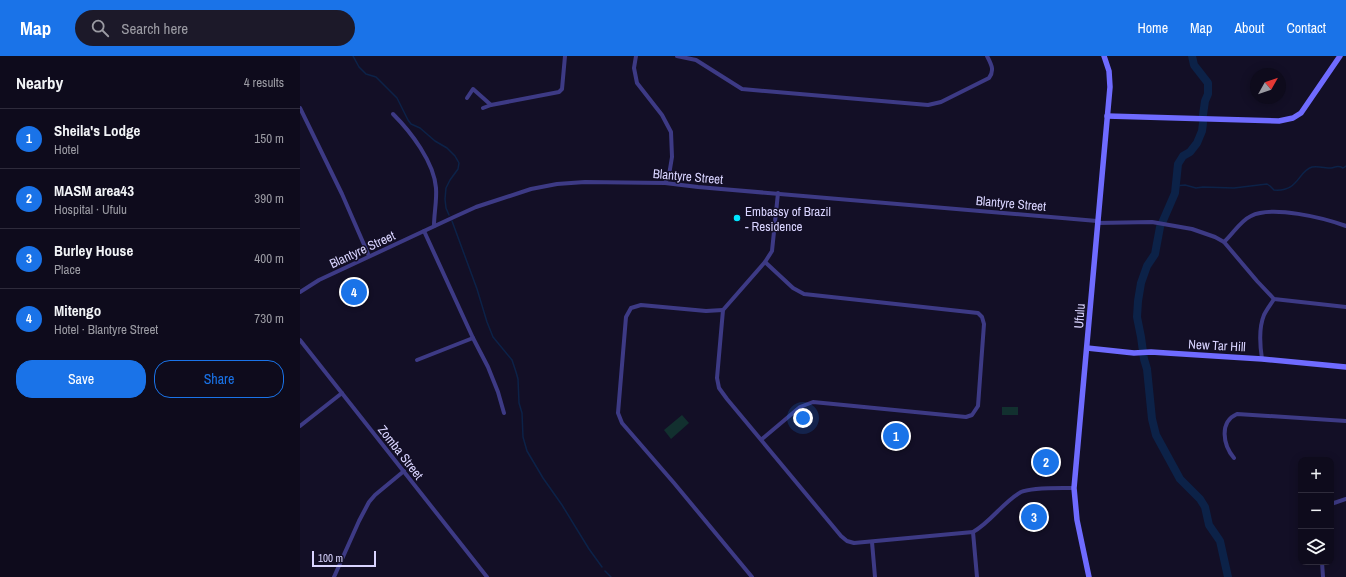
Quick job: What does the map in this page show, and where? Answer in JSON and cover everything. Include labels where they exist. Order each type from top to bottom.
[{"type":"street","points":[[483,108],[490,105],[559,92],[562,89],[563,84],[565,56]]},
{"type":"street","points":[[636,56],[634,68],[637,83],[662,115],[671,132],[672,157],[665,182]]},
{"type":"street","points":[[677,56],[696,60],[742,89],[928,105],[941,102],[989,78],[993,69],[987,56]]},
{"type":"street","name":"Ufulu","points":[[1088,577],[1077,520],[1074,488],[1110,78],[1104,56]]},
{"type":"street","points":[[1107,116],[1279,121],[1289,120],[1301,113],[1340,56]]},
{"type":"street","points":[[469,86],[490,105]]},
{"type":"street","points":[[467,98],[473,89]]},
{"type":"street","points":[[300,108],[342,194],[369,256]]},
{"type":"street","points":[[393,114],[410,132],[424,155],[430,169],[436,190],[434,226]]},
{"type":"street","name":"Blantyre Street","points":[[300,292],[319,280],[476,207],[531,189],[550,185],[585,182],[665,182],[698,187],[1097,222],[1159,223],[1192,229],[1216,237],[1224,242]]},
{"type":"street","points":[[778,193],[772,251],[765,262],[723,310],[717,384],[727,399],[762,439],[841,536],[851,543],[973,532],[986,523],[1021,492],[1033,489],[1074,488]]},
{"type":"street","points":[[1346,226],[1329,220],[1273,212],[1251,216],[1242,222],[1224,242],[1257,282],[1274,299],[1346,307]]},
{"type":"street","points":[[424,230],[473,338],[488,367],[498,392],[504,413]]},
{"type":"street","points":[[762,439],[800,407],[813,402],[966,417],[972,415],[978,406],[984,324],[982,317],[978,313],[804,294],[789,284],[765,262]]},
{"type":"street","points":[[1262,359],[1262,321],[1264,314],[1274,299]]},
{"type":"street","points":[[723,310],[706,311],[641,305],[631,308],[626,317],[618,413],[622,423],[752,577]]},
{"type":"street","points":[[417,360],[473,338]]},
{"type":"street","name":"Zomba Street","points":[[300,340],[487,577]]},
{"type":"street","name":"New Tar Hill","points":[[1087,348],[1134,353],[1151,352],[1262,359],[1346,368]]},
{"type":"street","points":[[300,426],[342,393]]},
{"type":"street","points":[[1234,458],[1227,446],[1225,432],[1230,417],[1237,414],[1346,421]]},
{"type":"street","points":[[334,577],[359,520],[369,502],[404,471]]},
{"type":"street","points":[[1334,503],[1346,499]]},
{"type":"street","points":[[973,532],[977,577]]},
{"type":"street","points":[[872,542],[875,577]]},
{"type":"street","points":[[1322,565],[1323,577]]},
{"type":"green space","points":[[1002,407],[1018,407],[1018,415],[1002,415]]},
{"type":"green space","points":[[682,415],[689,423],[671,439],[664,430]]},
{"type":"waterway","points":[[353,56],[359,67],[366,74],[376,77],[397,98],[411,124],[420,128],[435,141],[447,148],[455,156],[459,163],[458,169],[446,188],[445,199],[446,208],[449,215]]},
{"type":"waterway","points":[[1192,56],[1194,65],[1208,83],[1208,94],[1205,101],[1203,115]]},
{"type":"waterway","points":[[1162,223],[1175,193],[1178,164],[1183,156],[1190,152],[1197,143],[1202,131],[1203,123]]},
{"type":"waterway","points":[[1175,186],[1185,185],[1196,188],[1234,188],[1267,184],[1274,190],[1282,190],[1293,185],[1307,169],[1312,167],[1331,168],[1338,166],[1343,168],[1346,166]]},
{"type":"waterway","points":[[452,221],[493,337],[512,360],[516,372],[518,379],[519,403],[522,413],[523,437],[527,451],[543,478],[602,567]]},
{"type":"waterway","points":[[1160,227],[1155,254],[1147,266],[1141,283],[1137,317],[1147,369],[1152,419],[1156,435],[1180,479],[1200,499],[1205,507],[1209,525],[1220,541],[1228,577]]},
{"type":"waterway","points":[[605,571],[611,577]]},
{"type":"place","name":"Embassy of Brazil - Residence","points":[[737,218]]},
{"type":"place","name":"Mitengo","points":[[354,292]]},
{"type":"place","name":"Sheila's Lodge","points":[[896,436]]},
{"type":"place","name":"MASM area43","points":[[1046,462]]},
{"type":"place","name":"Burley House","points":[[1034,517]]}]
